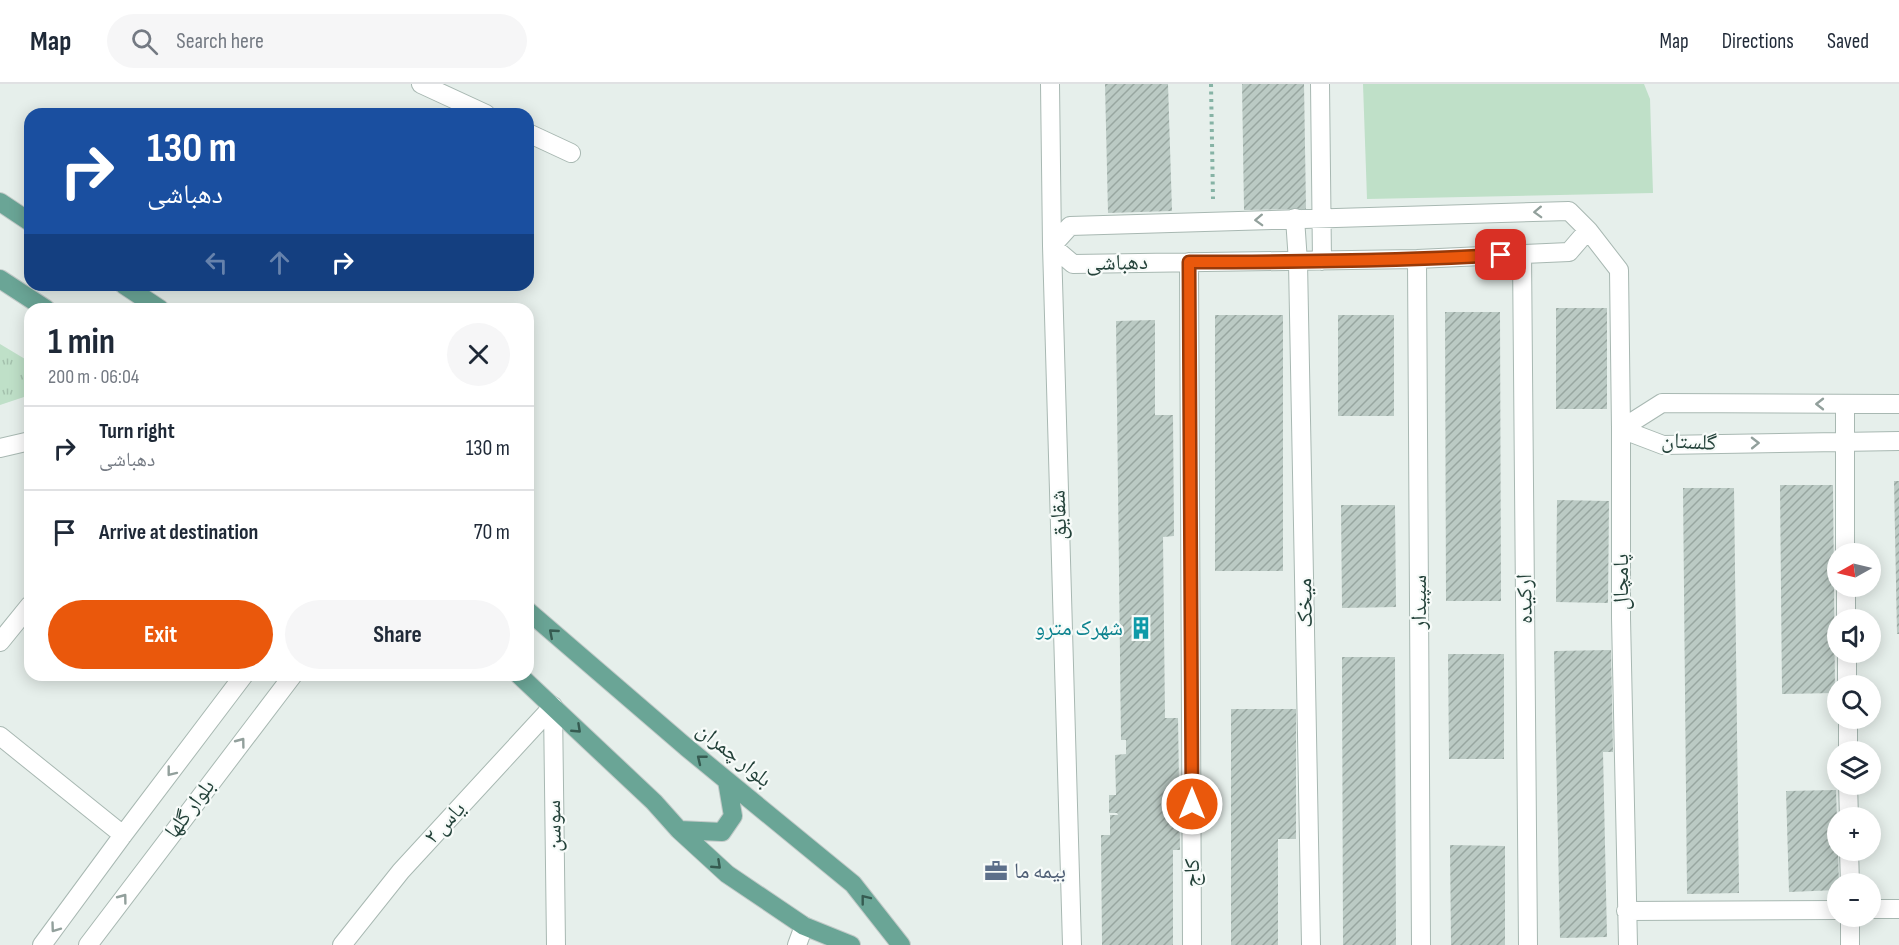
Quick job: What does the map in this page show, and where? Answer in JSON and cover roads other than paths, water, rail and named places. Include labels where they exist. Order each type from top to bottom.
[{"type":"main road","points":[[0,202],[24,218]]},
{"type":"main road","points":[[0,279],[37,303]]},
{"type":"main road","points":[[133,291],[151,303]]},
{"type":"main road","name":"بلوار چمران","points":[[534,616],[853,884],[901,945]]},
{"type":"main road","points":[[526,681],[727,874],[804,926],[851,945]]},
{"type":"main road","points":[[679,830],[722,832],[733,816],[728,781]]},
{"type":"street","points":[[421,84],[473,108]]},
{"type":"street","name":"شقایق","points":[[1050,84],[1052,246],[1072,945]]},
{"type":"street","points":[[1320,84],[1322,261]]},
{"type":"street","points":[[534,136],[571,153]]},
{"type":"street","name":"دهباشی","points":[[1569,211],[1588,230],[1569,252],[1417,259],[1073,264],[1052,246],[1070,226],[1295,218],[1569,211]]},
{"type":"street","name":"میخک","points":[[1295,218],[1298,262],[1311,945]]},
{"type":"street","name":"پامچال","points":[[1588,230],[1619,270],[1622,429],[1621,618],[1628,945]]},
{"type":"street","name":"ارکیده","points":[[1522,254],[1528,945]]},
{"type":"street","name":"سپیدار","points":[[1417,259],[1421,945]]},
{"type":"street","name":"کاج","points":[[1189,262],[1192,945]]},
{"type":"street","name":"گلستان","points":[[1622,429],[1662,403],[1899,404]]},
{"type":"street","points":[[1845,404],[1845,543]]},
{"type":"street","name":"گلستان","points":[[1622,429],[1663,445],[1899,441]]},
{"type":"street","points":[[0,447],[24,442]]},
{"type":"street","points":[[0,642],[24,612]]},
{"type":"street","name":"بلوار گلها","points":[[42,945],[239,681]]},
{"type":"street","name":"بلوار گلها","points":[[88,945],[288,681]]},
{"type":"street","name":"یاس ۲","points":[[342,945],[401,871],[553,706]]},
{"type":"street","name":"سوسن","points":[[553,706],[556,945]]},
{"type":"street","points":[[0,736],[123,835]]},
{"type":"street","points":[[1881,909],[1899,909]]},
{"type":"street","points":[[1626,911],[1827,910]]},
{"type":"street","points":[[797,945],[804,926]]},
{"type":"street","points":[[1850,927],[1850,945]]},
{"type":"place","name":"شهرک مترو","points":[[1141,628]]},
{"type":"place","name":"بیمه ما","points":[[996,871]]}]
